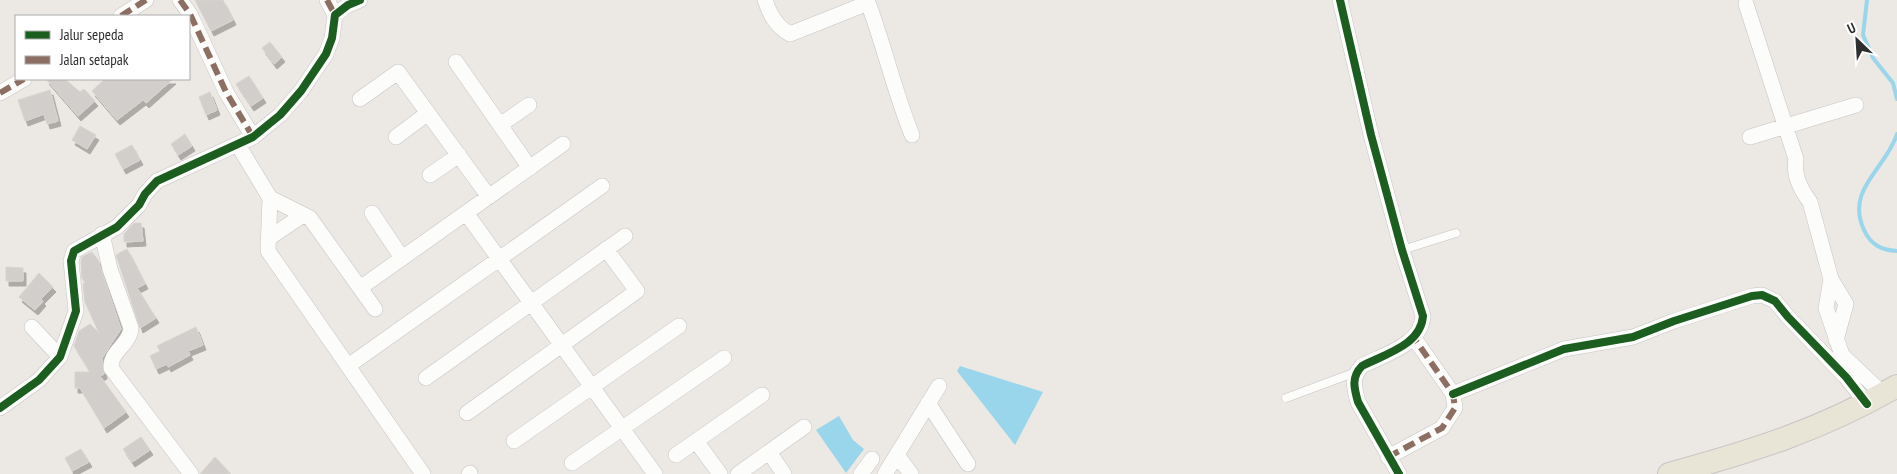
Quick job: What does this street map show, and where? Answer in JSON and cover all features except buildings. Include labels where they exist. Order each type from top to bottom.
[{"type":"main road","points":[[1669,474],[1789,439],[1826,424],[1882,395]]},
{"type":"street","points":[[123,15],[146,0]]},
{"type":"street","points":[[180,0],[190,14],[226,92],[253,137]]},
{"type":"street","points":[[1,407],[39,380],[60,358],[76,311],[71,256],[74,250],[117,227],[139,205],[145,194],[157,181],[253,137],[280,115],[301,91],[318,67],[332,38],[335,15],[327,0]]},
{"type":"street","points":[[335,15],[348,5],[360,0]]},
{"type":"street","points":[[765,0],[774,21],[790,34],[868,2],[899,102],[912,135]]},
{"type":"street","points":[[1340,0],[1371,135],[1402,250],[1423,316],[1422,324],[1414,338],[1362,366],[1356,372],[1354,389],[1358,402],[1399,474]]},
{"type":"street","points":[[1746,4],[1796,159],[1804,165],[1811,187],[1810,202],[1831,279],[1846,304],[1836,340],[1842,355],[1882,395]]},
{"type":"street","points":[[456,62],[530,168]]},
{"type":"street","points":[[360,99],[398,72],[489,197]]},
{"type":"street","points":[[0,93],[22,80]]},
{"type":"street","points":[[500,125],[529,105]]},
{"type":"street","points":[[1750,137],[1856,105]]},
{"type":"street","points":[[396,137],[428,113]]},
{"type":"street","points":[[360,288],[563,144]]},
{"type":"street","points":[[238,145],[270,198],[310,218],[375,309]]},
{"type":"street","points":[[430,175],[459,155]]},
{"type":"street","points":[[348,366],[602,186]]},
{"type":"street","points":[[270,198],[268,251],[423,474]]},
{"type":"street","points":[[372,213],[402,258]]},
{"type":"street","points":[[466,213],[655,474]]},
{"type":"street","points":[[269,238],[303,215]]},
{"type":"street","points":[[102,234],[110,269],[131,328],[129,338],[110,362],[111,368],[191,474]]},
{"type":"street","points":[[426,378],[625,236]]},
{"type":"street","points":[[467,412],[637,291],[606,250]]},
{"type":"street","points":[[1453,394],[1564,350],[1633,337],[1674,321],[1752,296],[1762,295],[1775,301],[1846,377],[1882,395]]},
{"type":"street","points":[[514,441],[679,326]]},
{"type":"street","points":[[32,327],[60,358]]},
{"type":"street","points":[[1388,457],[1442,428],[1453,414],[1455,403],[1453,394],[1414,338]]},
{"type":"street","points":[[572,463],[724,358]]},
{"type":"street","points":[[885,474],[938,386]]},
{"type":"street","points":[[676,455],[762,395]]},
{"type":"street","points":[[928,402],[968,464]]},
{"type":"street","points":[[738,474],[804,427]]},
{"type":"street","points":[[696,441],[720,474]]},
{"type":"street","points":[[769,452],[784,474]]},
{"type":"street","points":[[897,455],[911,474]]},
{"type":"street","points":[[861,474],[872,459]]},
{"type":"lane","points":[[1402,250],[1456,233]]},
{"type":"lane","points":[[1286,398],[1356,372]]},
{"type":"water","points":[[960,366],[1043,392],[1015,445],[957,371]]},
{"type":"water","points":[[839,416],[853,440],[864,449],[846,473],[816,430]]},
{"type":"waterway","points":[[1867,0],[1863,35],[1873,58],[1893,83],[1897,99]]},
{"type":"waterway","points":[[1897,134],[1885,158],[1863,191],[1860,203],[1860,216],[1864,230],[1873,243],[1881,248],[1897,251]]},
{"type":"marked path","points":[[123,15],[146,0]]},
{"type":"marked path","points":[[180,0],[190,14],[226,92],[253,137]]},
{"type":"marked path","points":[[327,0],[335,15]]},
{"type":"marked path","points":[[0,93],[22,80]]},
{"type":"marked path","points":[[1388,457],[1442,428],[1455,408],[1453,394],[1414,338]]},
{"type":"cycle path","points":[[0,408],[39,380],[60,357],[76,311],[71,261],[74,251],[117,227],[139,205],[145,194],[157,181],[253,137],[280,115],[301,91],[326,54],[332,38],[335,15],[348,5],[360,0]]},
{"type":"cycle path","points":[[1340,0],[1371,135],[1402,250],[1423,316],[1421,326],[1409,341],[1391,353],[1362,366],[1355,379],[1358,402],[1399,474]]},
{"type":"cycle path","points":[[1453,394],[1564,349],[1633,337],[1674,321],[1752,296],[1762,295],[1775,301],[1846,377],[1867,404]]}]
